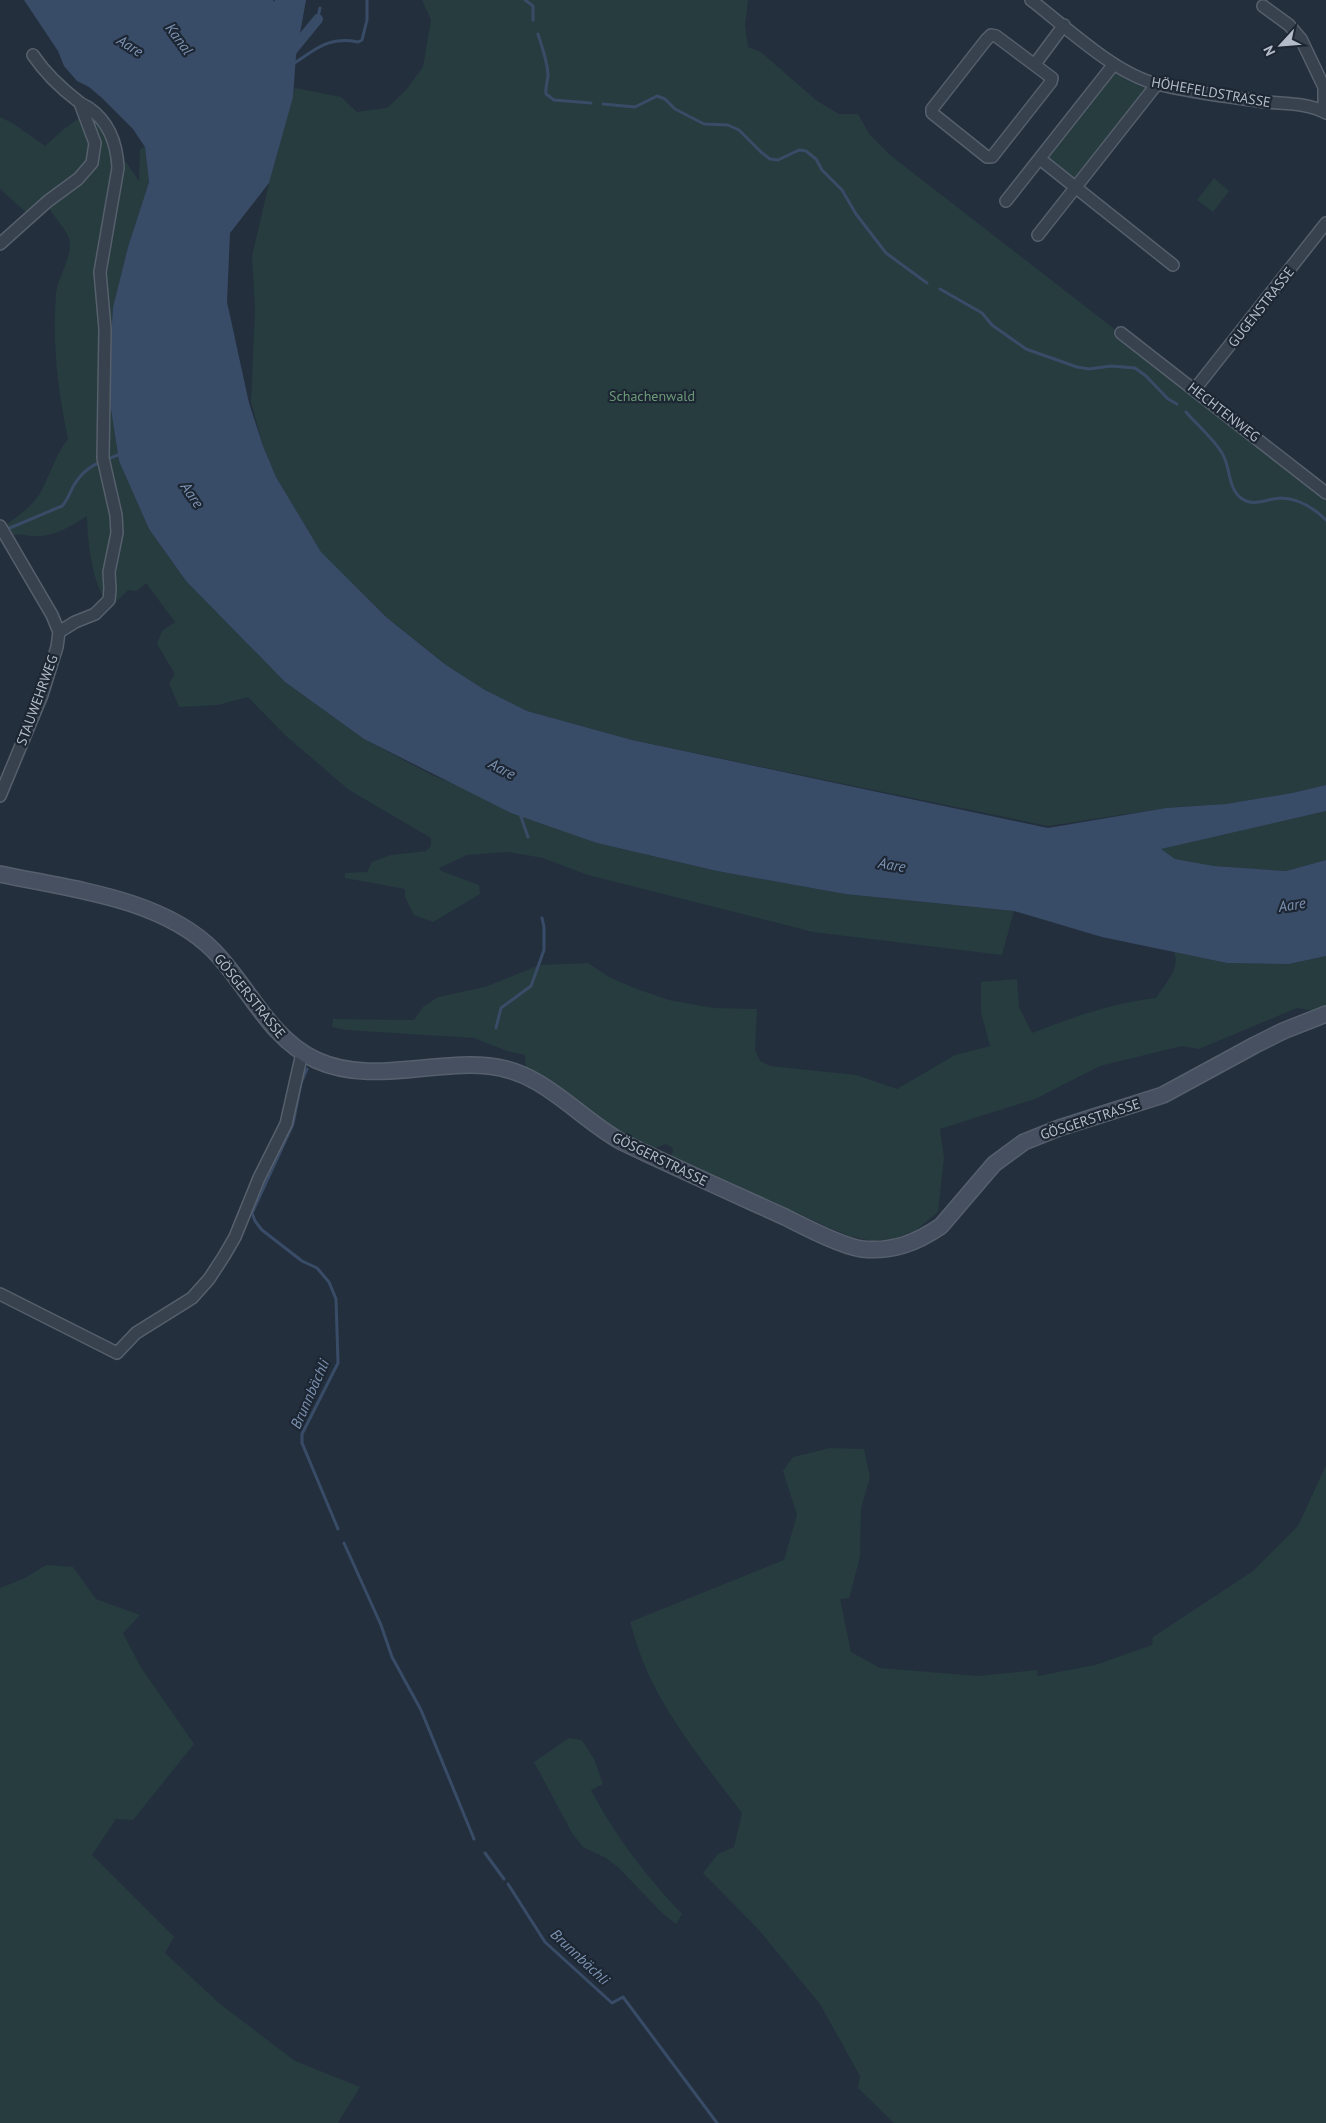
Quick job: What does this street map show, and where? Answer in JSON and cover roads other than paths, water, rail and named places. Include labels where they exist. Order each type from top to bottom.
[{"type":"main road","name":"GÖSGERSTRASSE","points":[[0,874],[136,905],[159,914],[185,928],[213,950],[278,1032],[302,1053],[328,1066],[360,1071],[489,1066],[516,1072],[537,1080],[552,1090],[604,1132],[658,1159],[850,1246],[861,1249],[888,1249],[922,1239],[941,1226],[994,1164],[1024,1142],[1059,1128],[1163,1095],[1283,1031],[1326,1014]]},
{"type":"street","name":"HÖHEFELDSTRASSE","points":[[1031,0],[1114,64],[1130,74],[1158,84],[1203,93],[1302,106],[1324,112]]},
{"type":"street","points":[[1263,6],[1289,25],[1301,39],[1324,88],[1324,112]]},
{"type":"street","points":[[1035,64],[1064,25]]},
{"type":"street","points":[[991,35],[996,36],[1035,64],[1052,78],[1051,82],[992,157],[987,157],[932,113],[932,108],[991,35]]},
{"type":"street","points":[[0,526],[52,615],[59,632],[75,622],[95,614],[109,600],[109,572],[116,533],[116,515],[104,461],[105,329],[100,272],[118,168],[117,154],[112,136],[104,124],[88,107],[80,103],[42,69],[34,55]]},
{"type":"street","points":[[1006,201],[1114,64]]},
{"type":"street","points":[[1038,235],[1158,84]]},
{"type":"street","points":[[0,244],[48,201],[78,179],[92,163],[95,143],[80,103]]},
{"type":"street","points":[[1040,159],[1173,265]]},
{"type":"street","name":"GUGENSTRASSE","points":[[1195,389],[1325,227]]},
{"type":"street","name":"HECHTENWEG","points":[[1121,333],[1326,493]]},
{"type":"street","name":"STAUWEHRWEG","points":[[0,796],[42,695],[57,646],[59,632]]},
{"type":"street","points":[[0,1294],[117,1353],[136,1333],[192,1298],[209,1279],[239,1228],[259,1178],[286,1124],[302,1053]]},
{"type":"water","points":[[24,0],[273,0],[274,2],[275,0],[306,0],[296,56],[293,97],[269,183],[230,233],[227,302],[249,403],[263,446],[276,477],[321,552],[386,617],[446,665],[485,690],[527,711],[632,740],[1048,828],[1166,808],[1226,804],[1292,793],[1326,785],[1326,811],[1161,849],[1175,859],[1214,866],[1286,871],[1326,860],[1326,956],[1289,964],[1227,963],[1102,937],[1014,911],[845,894],[717,871],[597,843],[511,813],[364,739],[285,682],[186,581],[149,529],[119,461],[108,390],[113,307],[128,247],[149,182],[145,147],[133,129],[102,98],[89,87],[77,81],[64,66],[58,51]]},
{"type":"waterway","points":[[293,64],[330,42],[358,42],[362,40],[367,20],[367,0]]},
{"type":"waterway","points":[[525,0],[533,6],[533,20]]},
{"type":"waterway","points":[[317,21],[320,8]]},
{"type":"waterway","points":[[291,52],[318,19]]},
{"type":"waterway","points":[[538,34],[547,69],[546,94],[554,100],[591,103]]},
{"type":"waterway","points":[[603,104],[635,107],[657,96],[665,99],[675,109],[704,124],[728,125],[739,130],[770,159],[778,160],[799,150],[806,151],[816,159],[822,170],[842,190],[856,214],[886,253],[927,283]]},
{"type":"waterway","points":[[940,289],[982,313],[992,325],[1026,349],[1077,367],[1089,369],[1111,366],[1135,368],[1146,376],[1168,399],[1177,404]]},
{"type":"waterway","points":[[1186,412],[1210,437],[1222,453],[1233,488],[1241,498],[1250,502],[1261,502],[1277,498],[1295,500],[1312,508],[1326,520]]},
{"type":"waterway","points":[[5,530],[62,506],[80,476],[95,465],[118,455]]},
{"type":"waterway","points":[[520,814],[528,837]]},
{"type":"waterway","name":"Brunnbächli","points":[[496,1028],[501,1008],[531,986],[544,950],[542,918]]},
{"type":"waterway","name":"Brunnbächli","points":[[307,1069],[301,1083],[293,1124],[252,1213],[262,1230],[302,1261],[317,1268],[329,1282],[336,1299],[338,1363],[302,1434],[302,1443],[338,1529]]},
{"type":"waterway","name":"Brunnbächli","points":[[344,1543],[381,1625],[392,1657],[421,1710],[474,1839]]},
{"type":"waterway","name":"Brunnbächli","points":[[485,1853],[504,1879]]},
{"type":"waterway","name":"Brunnbächli","points":[[508,1884],[545,1942],[612,2003],[623,1997],[717,2123]]},
{"type":"water label","name":"Kanal","points":[[179,39]]},
{"type":"water label","name":"Aare","points":[[130,46]]},
{"type":"water label","name":"Aare","points":[[192,495]]},
{"type":"water label","name":"Aare","points":[[502,769]]},
{"type":"water label","name":"Aare","points":[[892,865]]},
{"type":"water label","name":"Aare","points":[[1292,905]]},
{"type":"park label","name":"Schachenwald","points":[[652,396]]}]
